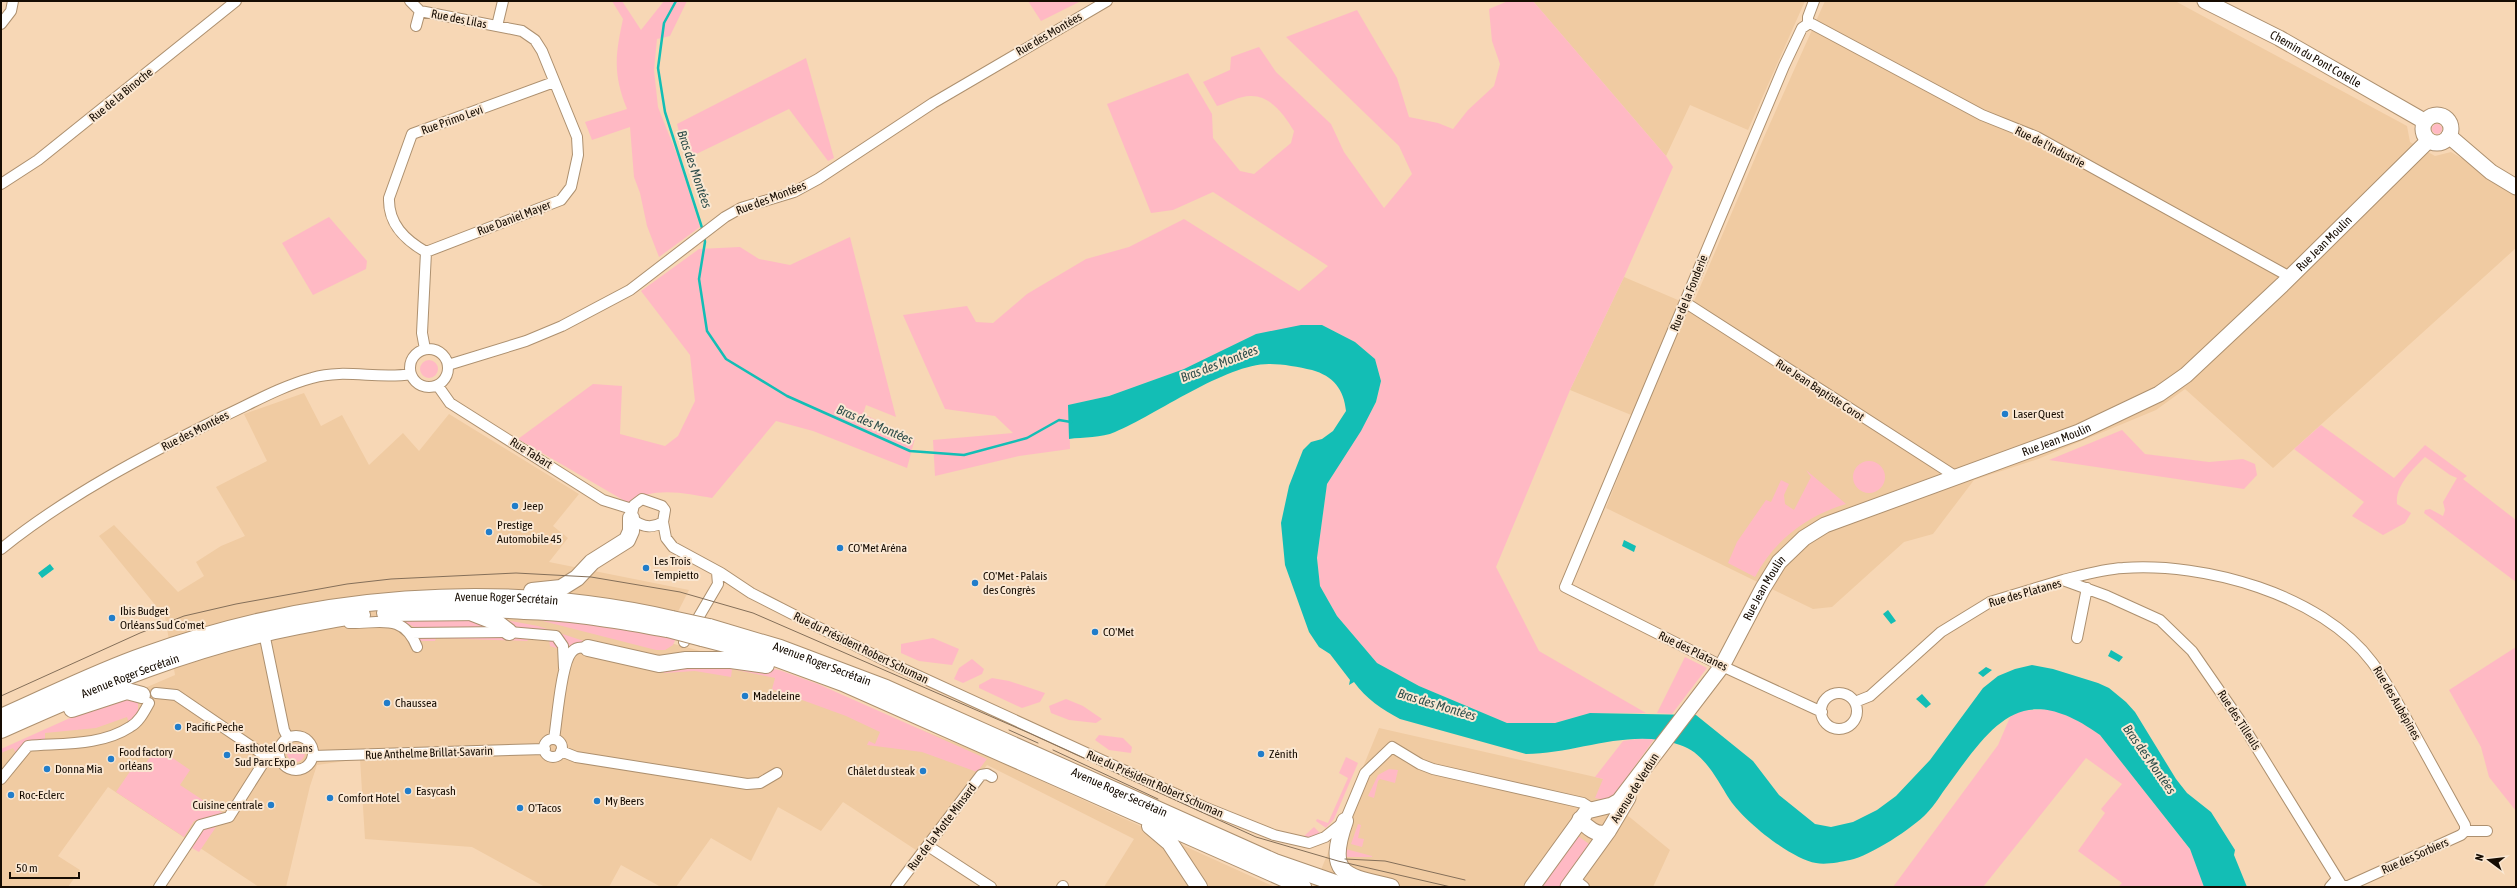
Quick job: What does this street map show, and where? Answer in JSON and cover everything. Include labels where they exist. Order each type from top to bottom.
[{"type":"main road","points":[[392,601],[445,593],[542,591],[560,588],[577,578],[601,556],[627,540],[631,531],[632,514]]},
{"type":"main road","name":"Avenue Roger Secrétain","points":[[1,730],[90,690],[262,626],[318,608],[392,601],[467,598],[553,601],[780,648],[886,688],[1275,862],[1347,887]]},
{"type":"main road","name":"Avenue Roger Secrétain","points":[[1,717],[143,655],[262,626],[321,622],[354,615],[404,611],[469,612],[491,609],[546,611],[670,624]]},
{"type":"main road","points":[[469,612],[496,622],[509,632]]},
{"type":"main road","name":"Avenue Roger Secrétain","points":[[706,632],[843,683],[1126,810],[1303,887]]},
{"type":"main road","points":[[588,648],[659,664],[686,660],[730,660],[779,667],[884,706],[990,749]]},
{"type":"main road","points":[[1,739],[61,713],[104,697],[127,692],[149,697]]},
{"type":"main road","points":[[1126,810],[1170,843],[1199,887]]},
{"type":"main road","points":[[1345,821],[1337,855],[1342,870],[1356,879],[1391,887]]},
{"type":"street","points":[[1,24],[11,11],[13,1]]},
{"type":"street","name":"Rue de la Binoche","points":[[1,184],[38,160],[236,1]]},
{"type":"street","name":"Rue des Lilas","points":[[410,1],[420,11],[497,26]]},
{"type":"street","points":[[497,26],[503,1]]},
{"type":"street","name":"Rue des Montées","points":[[448,365],[526,341],[568,322],[630,290],[710,228],[741,208],[794,192],[818,179],[933,103],[1107,1]]},
{"type":"street","name":"Rue de la Fonderie","points":[[1565,588],[1686,303],[1710,240],[1781,73],[1802,28],[1808,24],[1808,17],[1814,1]]},
{"type":"street","name":"Chemin du Pont Cotelle","points":[[2205,1],[2279,38],[2424,122]]},
{"type":"street","name":"Rue des Lilas","points":[[416,26],[420,11]]},
{"type":"street","name":"Rue de l'Industrie","points":[[1808,24],[1812,24],[1982,115],[2037,138],[2290,277]]},
{"type":"street","name":"Rue Daniel Mayer","points":[[426,252],[561,200],[571,187],[578,155],[577,137],[542,50],[535,40],[522,31],[497,26]]},
{"type":"street","name":"Rue Primo Levi","points":[[426,252],[402,236],[389,206],[389,198],[412,134],[554,82]]},
{"type":"street","points":[[2434,115],[2444,116],[2450,123],[2449,136],[2437,143],[2428,141],[2423,134],[2424,122],[2434,115]]},
{"type":"street","points":[[2449,136],[2491,172],[2516,187]]},
{"type":"street","name":"Rue Jean Moulin","points":[[1686,712],[1722,666],[1770,574],[1779,562],[1804,538],[1825,525],[1955,476],[2079,432],[2159,394],[2186,375],[2290,277],[2428,141]]},
{"type":"street","points":[[426,252],[422,333],[426,349]]},
{"type":"street","name":"Rue Jean Baptiste Corot","points":[[1686,303],[1955,476]]},
{"type":"street","points":[[426,349],[437,351],[442,354],[448,365],[447,376],[438,386],[422,386],[411,374],[411,362],[415,356],[426,349]]},
{"type":"street","name":"Rue des Montées","points":[[1,549],[47,515],[114,474],[179,438],[249,404],[312,377],[357,373],[390,377],[411,374]]},
{"type":"street","name":"Rue Tabart","points":[[438,386],[450,403],[603,500],[632,514]]},
{"type":"street","points":[[663,522],[650,527],[636,523],[632,514],[638,501],[642,499],[662,506],[665,510],[663,522],[666,538],[673,547],[717,572],[718,584],[684,642]]},
{"type":"street","name":"Rue des Aubépines","points":[[2063,580],[2123,568],[2156,568],[2218,576],[2258,586],[2293,600],[2336,627],[2356,644],[2372,661],[2390,688],[2465,825],[2465,830]]},
{"type":"street","name":"Rue du Président Robert Schuman","points":[[717,572],[721,573],[751,593],[886,661],[1211,810],[1274,835],[1309,843],[1325,837],[1345,821],[1365,773],[1392,747],[1420,764],[1433,769],[1571,802],[1583,803],[1593,808]]},
{"type":"street","name":"Rue des Platanes","points":[[1565,588],[1722,666],[1822,712],[1828,725],[1841,729],[1853,722],[1856,716],[1855,702],[1870,696],[1941,632],[1990,602],[2063,580],[2107,596]]},
{"type":"street","points":[[2078,638],[2087,588]]},
{"type":"street","name":"Rue des Tilleuls","points":[[2107,596],[2160,620],[2192,651],[2239,719],[2340,882]]},
{"type":"street","name":"Avenue Roger Secrétain","points":[[321,622],[392,622],[405,627],[410,633]]},
{"type":"street","points":[[262,626],[284,730],[288,738]]},
{"type":"street","points":[[417,647],[410,633],[509,632],[556,636],[563,646],[564,668],[554,739]]},
{"type":"street","points":[[564,668],[572,652],[580,647],[588,648]]},
{"type":"street","points":[[1822,712],[1826,700],[1838,693],[1851,698],[1855,702]]},
{"type":"street","points":[[1,779],[28,746],[84,742],[130,728],[137,722],[149,697],[176,695],[273,756],[284,766],[295,771],[306,768],[313,756],[311,745],[304,738],[288,738],[281,745],[273,756],[229,817],[225,820],[200,825],[159,887]]},
{"type":"street","name":"Avenue de Verdun","points":[[1532,887],[1580,819],[1593,808],[1612,805],[1619,801],[1686,712]]},
{"type":"street","points":[[554,739],[561,743],[561,751],[554,757],[547,754],[545,749],[547,742],[554,739]]},
{"type":"street","name":"Avenue de Verdun","points":[[1575,884],[1661,746]]},
{"type":"street","name":"Rue Anthelme Brillat-Savarin","points":[[313,756],[545,749]]},
{"type":"street","points":[[561,751],[576,757],[747,784],[760,783],[777,773]]},
{"type":"street","name":"Rue de la Motte Minsard","points":[[896,887],[982,775],[987,774],[992,777]]},
{"type":"street","points":[[1571,802],[1580,819]]},
{"type":"street","name":"Avenue de Verdun","points":[[1593,808],[1609,818],[1609,829]]},
{"type":"street","name":"Avenue de Verdun","points":[[1580,819],[1596,832],[1603,834],[1609,829]]},
{"type":"street","points":[[2465,830],[2487,831]]},
{"type":"street","name":"Rue des Sorbiers","points":[[2340,882],[2348,886],[2461,835],[2465,830]]},
{"type":"street","points":[[928,846],[991,887]]},
{"type":"street","points":[[2330,887],[2340,882]]},
{"type":"shaded area","points":[[612,1],[622,1],[641,30],[664,1],[687,1],[670,36],[657,39],[654,70],[658,107],[679,160],[700,227],[659,257],[647,226],[640,193],[634,177],[630,127],[592,140],[585,122],[627,109],[622,97],[617,75],[618,44],[623,19]]},
{"type":"shaded area","points":[[1028,1],[1081,1],[1041,21]]},
{"type":"shaded area","points":[[1508,1],[1533,1],[1666,156],[1673,167],[1624,277],[1570,390],[1496,567],[1539,651],[1646,713],[1590,713],[1555,723],[1507,723],[1419,686],[1377,663],[1337,616],[1320,586],[1317,558],[1327,484],[1376,403],[1381,381],[1375,359],[1355,342],[1322,325],[1256,334],[1184,369],[1109,396],[1069,405],[1070,449],[1019,456],[935,476],[933,440],[1013,433],[995,416],[945,409],[903,315],[967,306],[976,322],[993,323],[1027,294],[1086,259],[1129,247],[1184,219],[1299,291],[1328,266],[1213,192],[1173,210],[1151,213],[1107,104],[1188,73],[1212,114],[1213,138],[1240,171],[1254,174],[1291,143],[1294,131],[1282,113],[1271,103],[1258,97],[1242,97],[1217,106],[1203,82],[1230,70],[1231,57],[1259,47],[1276,72],[1331,124],[1344,152],[1384,208],[1412,174],[1399,146],[1286,37],[1357,10],[1397,78],[1409,117],[1438,123],[1453,129],[1468,110],[1494,86],[1500,64],[1492,41],[1489,9]]},
{"type":"shaded area","points":[[1533,1],[1805,1],[1748,130],[1690,105],[1666,156]]},
{"type":"shaded area","points":[[1825,1],[2175,1],[2407,126],[2410,142],[2435,156],[2451,152],[2516,191],[2516,248],[2273,468],[2185,389],[2156,410],[2038,459],[1974,480],[1933,534],[1904,542],[1832,607],[1813,609],[1606,508],[1641,419],[1570,390],[1624,277],[1692,306],[1764,137]]},
{"type":"shaded area","points":[[806,58],[834,158],[828,161],[789,109],[686,159],[677,124]]},
{"type":"shaded area","points":[[2435,124],[2439,124],[2441,125],[2441,133],[2435,134],[2432,131],[2432,127]]},
{"type":"shaded area","points":[[329,217],[367,261],[366,269],[313,295],[282,243]]},
{"type":"shaded area","points":[[850,237],[896,417],[866,405],[863,414],[915,438],[907,468],[813,431],[776,421],[712,498],[670,492],[648,494],[630,504],[518,439],[593,384],[622,386],[620,434],[665,446],[678,436],[695,401],[690,355],[641,291],[699,249],[740,247],[759,259],[790,265]]},
{"type":"shaded area","points":[[429,360],[435,363],[438,369],[435,375],[429,378],[423,375],[420,369],[423,363]]},
{"type":"shaded area","points":[[304,393],[321,426],[342,415],[369,465],[403,433],[419,451],[449,414],[579,494],[553,526],[568,538],[549,562],[689,590],[663,641],[753,665],[971,749],[1275,887],[1104,887],[1134,839],[987,765],[919,852],[843,802],[821,831],[778,807],[751,861],[711,838],[676,887],[661,887],[621,865],[609,887],[545,887],[472,847],[365,839],[360,759],[317,765],[310,786],[286,887],[259,887],[108,787],[58,856],[80,870],[68,887],[1,887],[1,750],[175,675],[165,617],[99,536],[114,525],[178,592],[204,576],[196,562],[221,546],[245,536],[216,487],[267,461],[244,414]]},
{"type":"shaded area","points":[[2321,425],[2394,478],[2425,445],[2467,476],[2463,479],[2516,520],[2516,582],[2424,513],[2425,510],[2430,509],[2443,516],[2445,510],[2443,502],[2457,478],[2450,475],[2425,457],[2405,479],[2397,497],[2397,504],[2411,513],[2405,523],[2383,535],[2352,516],[2364,502],[2294,449]]},
{"type":"shaded area","points":[[2122,430],[2145,454],[2209,462],[2243,459],[2255,464],[2257,475],[2244,489],[2049,460]]},
{"type":"shaded area","points":[[1869,461],[1880,466],[1885,477],[1880,488],[1869,493],[1858,488],[1853,477],[1858,466]]},
{"type":"shaded area","points":[[1806,470],[1846,504],[1818,515],[1793,531],[1771,552],[1755,577],[1728,563],[1737,542],[1766,500],[1771,502],[1781,480],[1789,484],[1784,495],[1785,504],[1794,510],[1811,477]]},
{"type":"shaded area","points":[[527,617],[570,619],[676,638],[673,645],[665,650],[656,650]]},
{"type":"shaded area","points":[[500,619],[538,626],[590,643],[590,645],[578,643],[567,647],[564,638],[547,630],[513,628]]},
{"type":"shaded area","points":[[401,620],[477,620],[499,629],[416,628]]},
{"type":"shaded area","points":[[528,635],[553,639],[559,649],[550,646],[549,639],[530,638],[527,641],[436,638],[435,641],[418,641],[417,637]]},
{"type":"shaded area","points":[[933,638],[959,649],[952,665],[919,661],[901,653],[901,644]]},
{"type":"shaded area","points":[[2516,647],[2516,811],[2489,777],[2481,747],[2449,690]]},
{"type":"shaded area","points":[[1685,657],[1707,668],[1672,714],[1657,713]]},
{"type":"shaded area","points":[[972,659],[984,669],[982,674],[963,683],[954,679],[959,668]]},
{"type":"shaded area","points":[[734,661],[779,670],[818,684],[987,759],[977,772],[922,752],[867,745],[869,741],[875,744],[880,732],[846,716],[772,689],[775,678],[732,669],[731,677],[695,671],[664,673],[664,668]]},
{"type":"shaded area","points":[[992,678],[1009,681],[1045,693],[1040,702],[1022,708],[979,688],[979,685]]},
{"type":"shaded area","points":[[119,696],[138,702],[138,711],[129,723],[127,717],[96,728],[45,733],[45,740],[25,742],[16,753],[13,748],[1,753],[1,749]]},
{"type":"shaded area","points":[[1066,699],[1083,706],[1102,719],[1096,723],[1069,720],[1051,713],[1049,706]]},
{"type":"shaded area","points":[[2048,709],[2075,719],[2100,735],[2189,848],[2197,863],[2204,887],[2118,887],[2122,883],[2078,851],[2105,813],[2101,809],[2122,784],[2086,758],[1983,887],[1893,887],[1998,745],[2011,715],[2017,711]]},
{"type":"shaded area","points":[[1379,728],[1604,779],[1605,797],[1670,850],[1653,887],[1314,887]]},
{"type":"shaded area","points":[[1099,735],[1123,738],[1132,747],[1131,753],[1109,750],[1095,740]]},
{"type":"shaded area","points":[[1652,737],[1655,738],[1610,801],[1595,798],[1603,779],[1595,777],[1623,741]]},
{"type":"shaded area","points":[[296,744],[302,747],[305,753],[302,759],[296,762],[290,759],[287,753],[290,747]]},
{"type":"shaded area","points":[[154,751],[164,752],[190,770],[180,785],[224,814],[194,821],[184,837],[116,792],[133,767],[140,772]]},
{"type":"shaded area","points":[[1346,757],[1358,763],[1334,819],[1326,828],[1316,821],[1317,819],[1328,823],[1348,778],[1339,773]]},
{"type":"shaded area","points":[[1389,769],[1398,770],[1395,783],[1380,779],[1378,781],[1374,798],[1368,796],[1378,775]]},
{"type":"shaded area","points":[[1358,824],[1361,825],[1358,838],[1364,839],[1362,847],[1351,844]]},
{"type":"shaded area","points":[[216,827],[199,852],[192,848],[204,829]]},
{"type":"shaded area","points":[[1314,827],[1320,833],[1312,837],[1303,837]]},
{"type":"shaded area","points":[[1575,834],[1592,846],[1562,887],[1538,887]]},
{"type":"shaded area","points":[[1342,848],[1372,856],[1372,857],[1341,857]]},
{"type":"water","points":[[1301,325],[1322,325],[1355,342],[1375,359],[1381,381],[1376,402],[1361,431],[1327,484],[1317,558],[1320,586],[1337,616],[1377,663],[1419,686],[1507,723],[1555,723],[1590,713],[1696,715],[1753,761],[1779,795],[1815,824],[1831,827],[1853,822],[1877,810],[1896,796],[1930,760],[1983,688],[1998,676],[2015,669],[2032,665],[2053,669],[2098,683],[2109,688],[2126,702],[2135,712],[2176,779],[2187,793],[2211,812],[2235,850],[2234,855],[2247,887],[2204,887],[2190,849],[2100,735],[2073,719],[2050,710],[2029,710],[2012,716],[1995,727],[1964,763],[1930,810],[1902,833],[1868,853],[1858,857],[1842,862],[1824,864],[1806,860],[1781,847],[1769,838],[1737,809],[1710,768],[1697,754],[1680,745],[1661,740],[1623,740],[1545,753],[1526,754],[1400,719],[1393,715],[1369,699],[1354,682],[1349,685],[1350,680],[1330,654],[1319,647],[1309,632],[1285,565],[1281,523],[1289,486],[1303,450],[1311,442],[1322,439],[1333,431],[1346,411],[1343,396],[1336,384],[1326,376],[1312,370],[1270,364],[1253,366],[1233,372],[1213,381],[1110,434],[1069,439],[1068,405],[1109,396],[1184,369],[1256,334]]},
{"type":"water","points":[[1624,540],[1636,546],[1634,552],[1622,546]]},
{"type":"water","points":[[50,564],[54,569],[42,578],[38,573]]},
{"type":"water","points":[[1888,610],[1896,621],[1891,624],[1883,614]]},
{"type":"water","points":[[2111,650],[2123,657],[2119,662],[2108,656]]},
{"type":"water","points":[[1986,667],[1992,670],[1983,677],[1978,673]]},
{"type":"water","points":[[1922,694],[1931,704],[1926,708],[1916,699]]},
{"type":"waterway","name":"Bras des Montées","points":[[676,1],[664,23],[658,68],[665,112],[703,231]]},
{"type":"waterway","name":"Bras des Montées","points":[[704,235],[705,242],[699,279],[707,331],[726,359],[787,396],[910,451],[964,455],[1027,438],[1059,420],[1071,422]]},
{"type":"tram line","points":[[1,696],[140,633],[184,616],[236,604],[347,584],[391,579],[516,573],[591,577],[680,592],[753,613],[1029,733],[1256,837],[1338,861],[1451,887]]},
{"type":"tram line","points":[[1009,730],[1038,743]]},
{"type":"tram line","points":[[1053,750],[1158,799]]},
{"type":"tram line","points":[[1345,859],[1385,861],[1465,880]]},
{"type":"place","name":"Laser Quest","points":[[2005,414]]},
{"type":"place","name":"Jeep","points":[[515,506]]},
{"type":"place","name":"Prestige Automobile 45","points":[[489,532]]},
{"type":"place","name":"CO'Met Aréna","points":[[840,548]]},
{"type":"place","name":"Les Trois Tempietto","points":[[646,568]]},
{"type":"place","name":"CO'Met - Palais des Congrès","points":[[975,583]]},
{"type":"place","name":"Ibis Budget Orléans Sud Co'met","points":[[112,618]]},
{"type":"place","name":"CO'Met","points":[[1095,632]]},
{"type":"place","name":"Madeleine","points":[[745,696]]},
{"type":"place","name":"Chaussea","points":[[387,703]]},
{"type":"place","name":"Pacific Peche","points":[[178,727]]},
{"type":"place","name":"Zénith","points":[[1261,754]]},
{"type":"place","name":"Fasthotel Orleans Sud Parc Expo","points":[[227,755]]},
{"type":"place","name":"Food factory orléans","points":[[111,759]]},
{"type":"place","name":"Donna Mia","points":[[47,769]]},
{"type":"place","name":"Châlet du steak","points":[[923,771]]},
{"type":"place","name":"Easycash","points":[[408,791]]},
{"type":"place","name":"Roc-Eclerc","points":[[11,795]]},
{"type":"place","name":"Comfort Hotel","points":[[330,798]]},
{"type":"place","name":"My Beers","points":[[597,801]]},
{"type":"place","name":"Cuisine centrale","points":[[271,805]]},
{"type":"place","name":"O'Tacos","points":[[520,808]]}]
